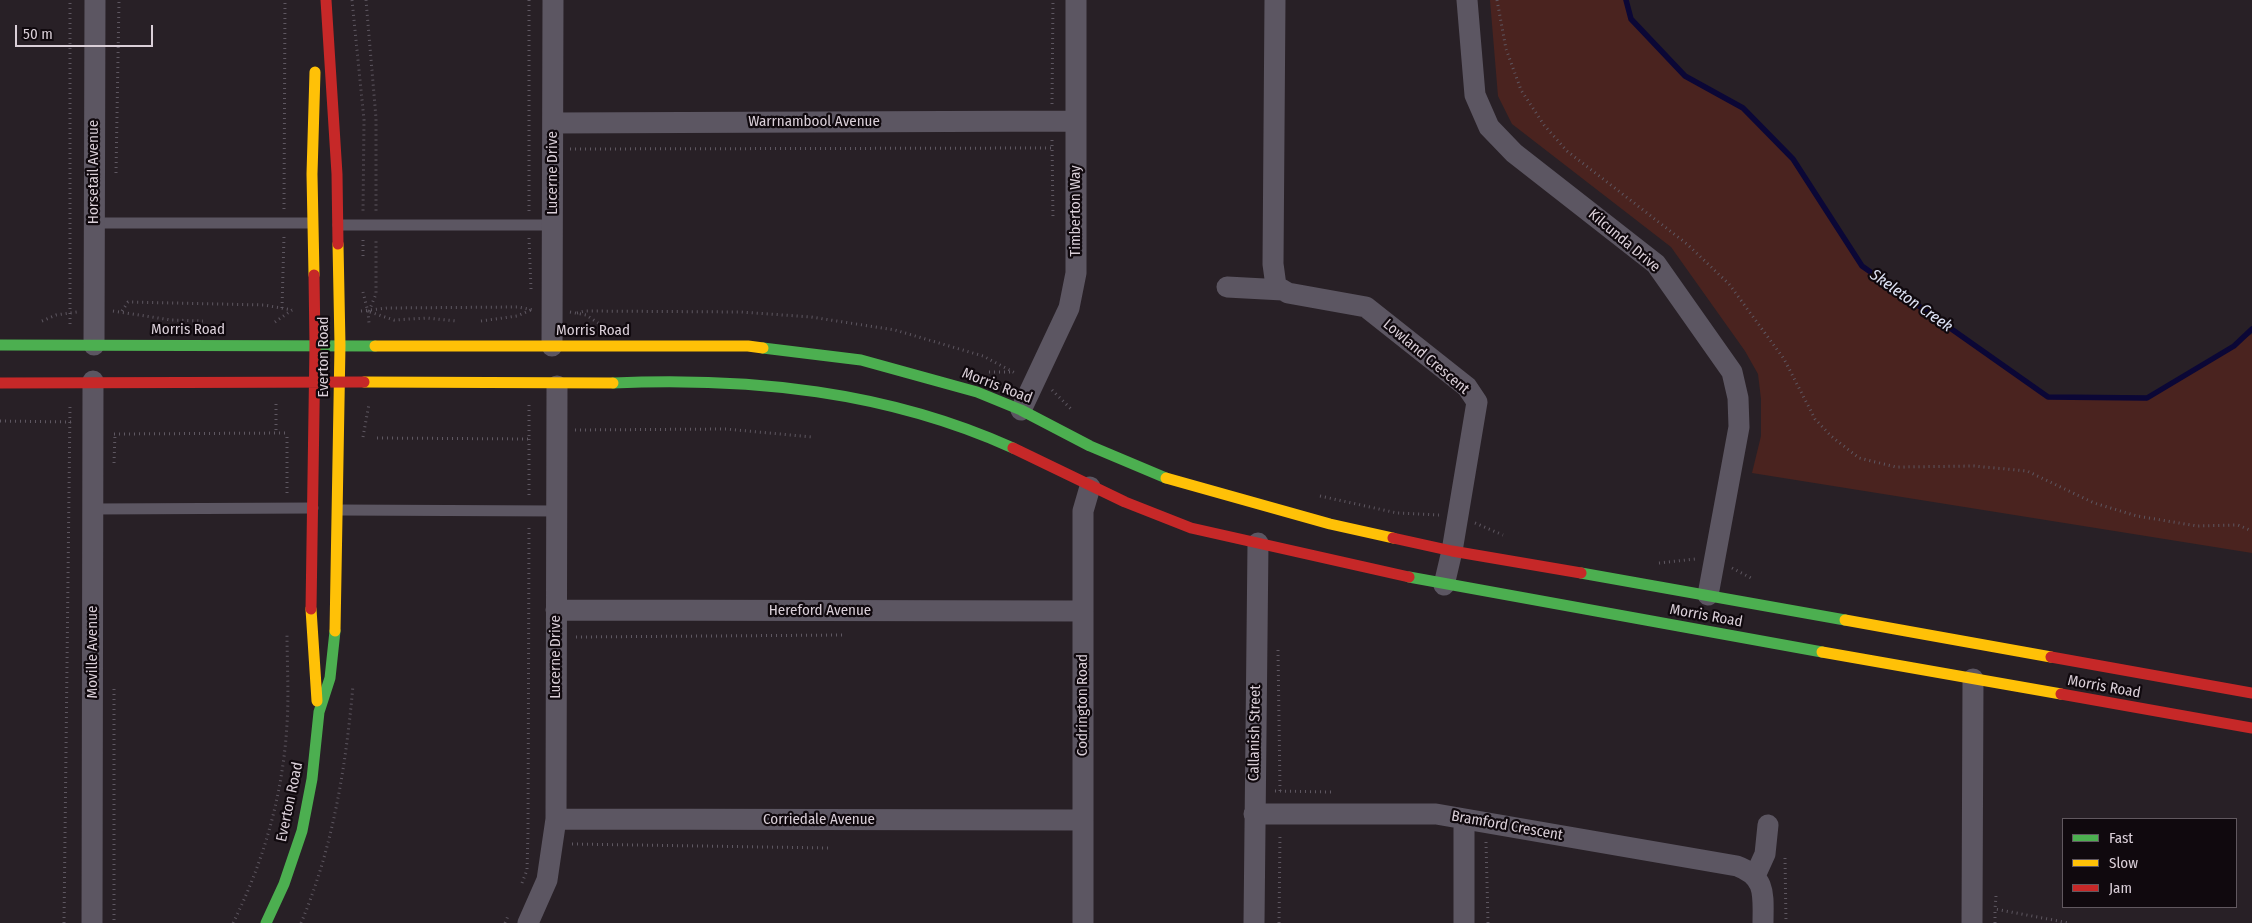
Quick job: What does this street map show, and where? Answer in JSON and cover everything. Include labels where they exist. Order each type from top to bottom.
[{"type":"street","name":"Horsetail Avenue","points":[[94,345],[95,0]]},
{"type":"street","points":[[316,39],[318,0]]},
{"type":"street","name":"Everton Road","points":[[266,923],[284,884],[302,831],[312,779],[319,712],[330,678],[334,650],[340,345],[337,174],[326,0]]},
{"type":"street","name":"Lucerne Drive","points":[[552,346],[553,0]]},
{"type":"street","name":"Timberton Way","points":[[1021,410],[1069,308],[1076,273],[1076,0]]},
{"type":"street","points":[[1275,0],[1273,264],[1276,286],[1283,290]]},
{"type":"street","name":"Kilcunda Drive","points":[[1467,0],[1475,95],[1490,127],[1514,153],[1656,264],[1732,372],[1738,398],[1739,427],[1708,595]]},
{"type":"street","name":"Everton Road","points":[[316,58],[312,223],[314,345],[312,649],[319,712]]},
{"type":"street","name":"Warrnambool Avenue","points":[[553,123],[1076,121]]},
{"type":"street","name":"Lowland Crescent","points":[[1227,287],[1283,290],[1288,293],[1366,307],[1467,387],[1477,402],[1452,551],[1444,585]]},
{"type":"street","name":"Morris Road","points":[[0,345],[748,346],[861,360],[977,392],[1021,410],[1162,481],[1330,524],[1452,551],[2252,693]]},
{"type":"street","name":"Moville Avenue","points":[[92,923],[93,381]]},
{"type":"street","name":"Morris Road","points":[[0,382],[529,382],[557,386],[652,382],[735,383],[796,389],[893,406],[952,423],[1017,450],[1090,487],[1158,518],[1191,528],[1444,585],[2252,728]]},
{"type":"street","name":"Lucerne Drive","points":[[528,923],[547,880],[556,819],[557,386]]},
{"type":"street","name":"Codrington Road","points":[[1084,923],[1083,511],[1090,487]]},
{"type":"street","points":[[1158,518],[1160,501]]},
{"type":"street","name":"Callanish Street","points":[[1254,923],[1258,543]]},
{"type":"street","name":"Hereford Avenue","points":[[556,610],[1083,611]]},
{"type":"street","points":[[1972,923],[1973,679]]},
{"type":"street","name":"Bramford Crescent","points":[[1254,814],[1280,823],[1424,814],[1464,827],[1737,866],[1755,876]]},
{"type":"street","name":"Corriedale Avenue","points":[[556,819],[1083,820]]},
{"type":"street","points":[[1763,923],[1763,895],[1761,885],[1755,876],[1765,854],[1768,825]]},
{"type":"street","points":[[1464,827],[1464,923]]},
{"type":"lane","points":[[94,223],[312,223]]},
{"type":"lane","points":[[338,224],[553,225]]},
{"type":"lane","points":[[93,509],[313,508]]},
{"type":"lane","points":[[338,510],[557,511]]},
{"type":"path","points":[[70,0],[70,346]]},
{"type":"path","points":[[116,174],[118,0]]},
{"type":"path","points":[[282,308],[285,0]]},
{"type":"path","points":[[352,0],[364,120],[363,263]]},
{"type":"path","points":[[366,0],[376,118],[376,294],[368,312]]},
{"type":"path","points":[[529,0],[529,225],[531,291]]},
{"type":"path","points":[[1497,0],[1506,49],[1521,90],[1544,125],[1567,151],[1687,244],[1729,284],[1784,359],[1815,419],[1831,436],[1859,458],[1896,467],[1974,466],[2026,471],[2094,503],[2137,516],[2197,526],[2238,525],[2252,531]]},
{"type":"path","points":[[568,149],[1052,148]]},
{"type":"path","points":[[363,291],[368,312]]},
{"type":"path","points":[[531,300],[531,310]]},
{"type":"path","points":[[115,301],[115,311]]},
{"type":"path","points":[[208,321],[171,320],[122,311],[128,302],[264,305],[293,310],[276,322],[269,322]]},
{"type":"path","points":[[368,312],[387,308],[518,307],[531,310]]},
{"type":"path","points":[[473,321],[517,316],[531,310]]},
{"type":"path","points":[[577,313],[585,311],[741,312],[811,317],[895,330],[983,356],[1013,372]]},
{"type":"path","points":[[368,312],[394,320],[427,318],[463,321]]},
{"type":"path","points":[[521,886],[527,870],[528,833],[529,382]]},
{"type":"path","points":[[64,923],[71,383]]},
{"type":"path","points":[[1052,390],[1073,411]]},
{"type":"path","points":[[0,421],[70,422],[74,426],[93,433],[115,434],[314,432]]},
{"type":"path","points":[[339,428],[365,426]]},
{"type":"path","points":[[569,430],[726,428],[812,437]]},
{"type":"path","points":[[287,508],[288,433]]},
{"type":"path","points":[[114,471],[115,434]]},
{"type":"path","points":[[377,438],[529,439]]},
{"type":"path","points":[[1312,494],[1397,513],[1432,514]]},
{"type":"path","points":[[234,923],[268,840],[281,776],[287,724],[287,625]]},
{"type":"path","points":[[570,638],[581,636],[842,635]]},
{"type":"path","points":[[1278,644],[1279,923]]},
{"type":"path","points":[[114,686],[114,923]]},
{"type":"path","points":[[1280,823],[1289,833]]},
{"type":"path","points":[[1464,827],[1487,842],[1488,923]]},
{"type":"path","points":[[569,844],[828,848]]},
{"type":"path","points":[[1995,923],[1996,896]]},
{"type":"path","points":[[505,923],[512,908]]},
{"type":"path","points":[[1996,909],[2069,923]]},
{"type":"shaded area","points":[[1490,0],[1626,0],[1631,19],[1685,76],[1743,108],[1793,159],[1862,266],[2048,397],[2147,398],[2252,334],[2252,553],[1752,473],[1761,436],[1761,399],[1758,374],[1745,351],[1671,247],[1512,124],[1498,96]]},
{"type":"waterway","name":"Skeleton Creek","points":[[1626,0],[1631,19],[1685,76],[1743,108],[1793,159],[1862,266],[2048,397],[2147,398],[2234,346],[2252,329]]},
{"type":"traffic: fast","points":[[0,345],[375,346]]},
{"type":"traffic: fast","points":[[763,348],[861,360],[977,392],[1021,410],[1090,446],[1166,478]]},
{"type":"traffic: fast","points":[[613,383],[716,383],[767,386],[817,392],[917,413],[1013,448]]},
{"type":"traffic: fast","points":[[1581,573],[1845,620]]},
{"type":"traffic: fast","points":[[1409,577],[1822,652]]},
{"type":"traffic: fast","points":[[266,923],[284,884],[302,831],[312,779],[319,712],[330,678],[335,631]]},
{"type":"traffic: slow","points":[[314,275],[312,174],[315,72]]},
{"type":"traffic: slow","points":[[335,631],[340,345],[338,244]]},
{"type":"traffic: slow","points":[[375,346],[748,346],[763,348]]},
{"type":"traffic: slow","points":[[364,382],[613,383]]},
{"type":"traffic: slow","points":[[1166,478],[1330,524],[1393,538]]},
{"type":"traffic: slow","points":[[311,609],[317,701]]},
{"type":"traffic: slow","points":[[1845,620],[2051,657]]},
{"type":"traffic: slow","points":[[1822,652],[2061,694]]},
{"type":"traffic: jam","points":[[326,0],[337,174],[338,244]]},
{"type":"traffic: jam","points":[[311,609],[315,345],[314,275]]},
{"type":"traffic: jam","points":[[0,383],[364,382]]},
{"type":"traffic: jam","points":[[1013,448],[1125,502],[1191,528],[1409,577]]},
{"type":"traffic: jam","points":[[1393,538],[1452,551],[1581,573]]},
{"type":"traffic: jam","points":[[2051,657],[2252,693]]},
{"type":"traffic: jam","points":[[2061,694],[2252,728]]}]
